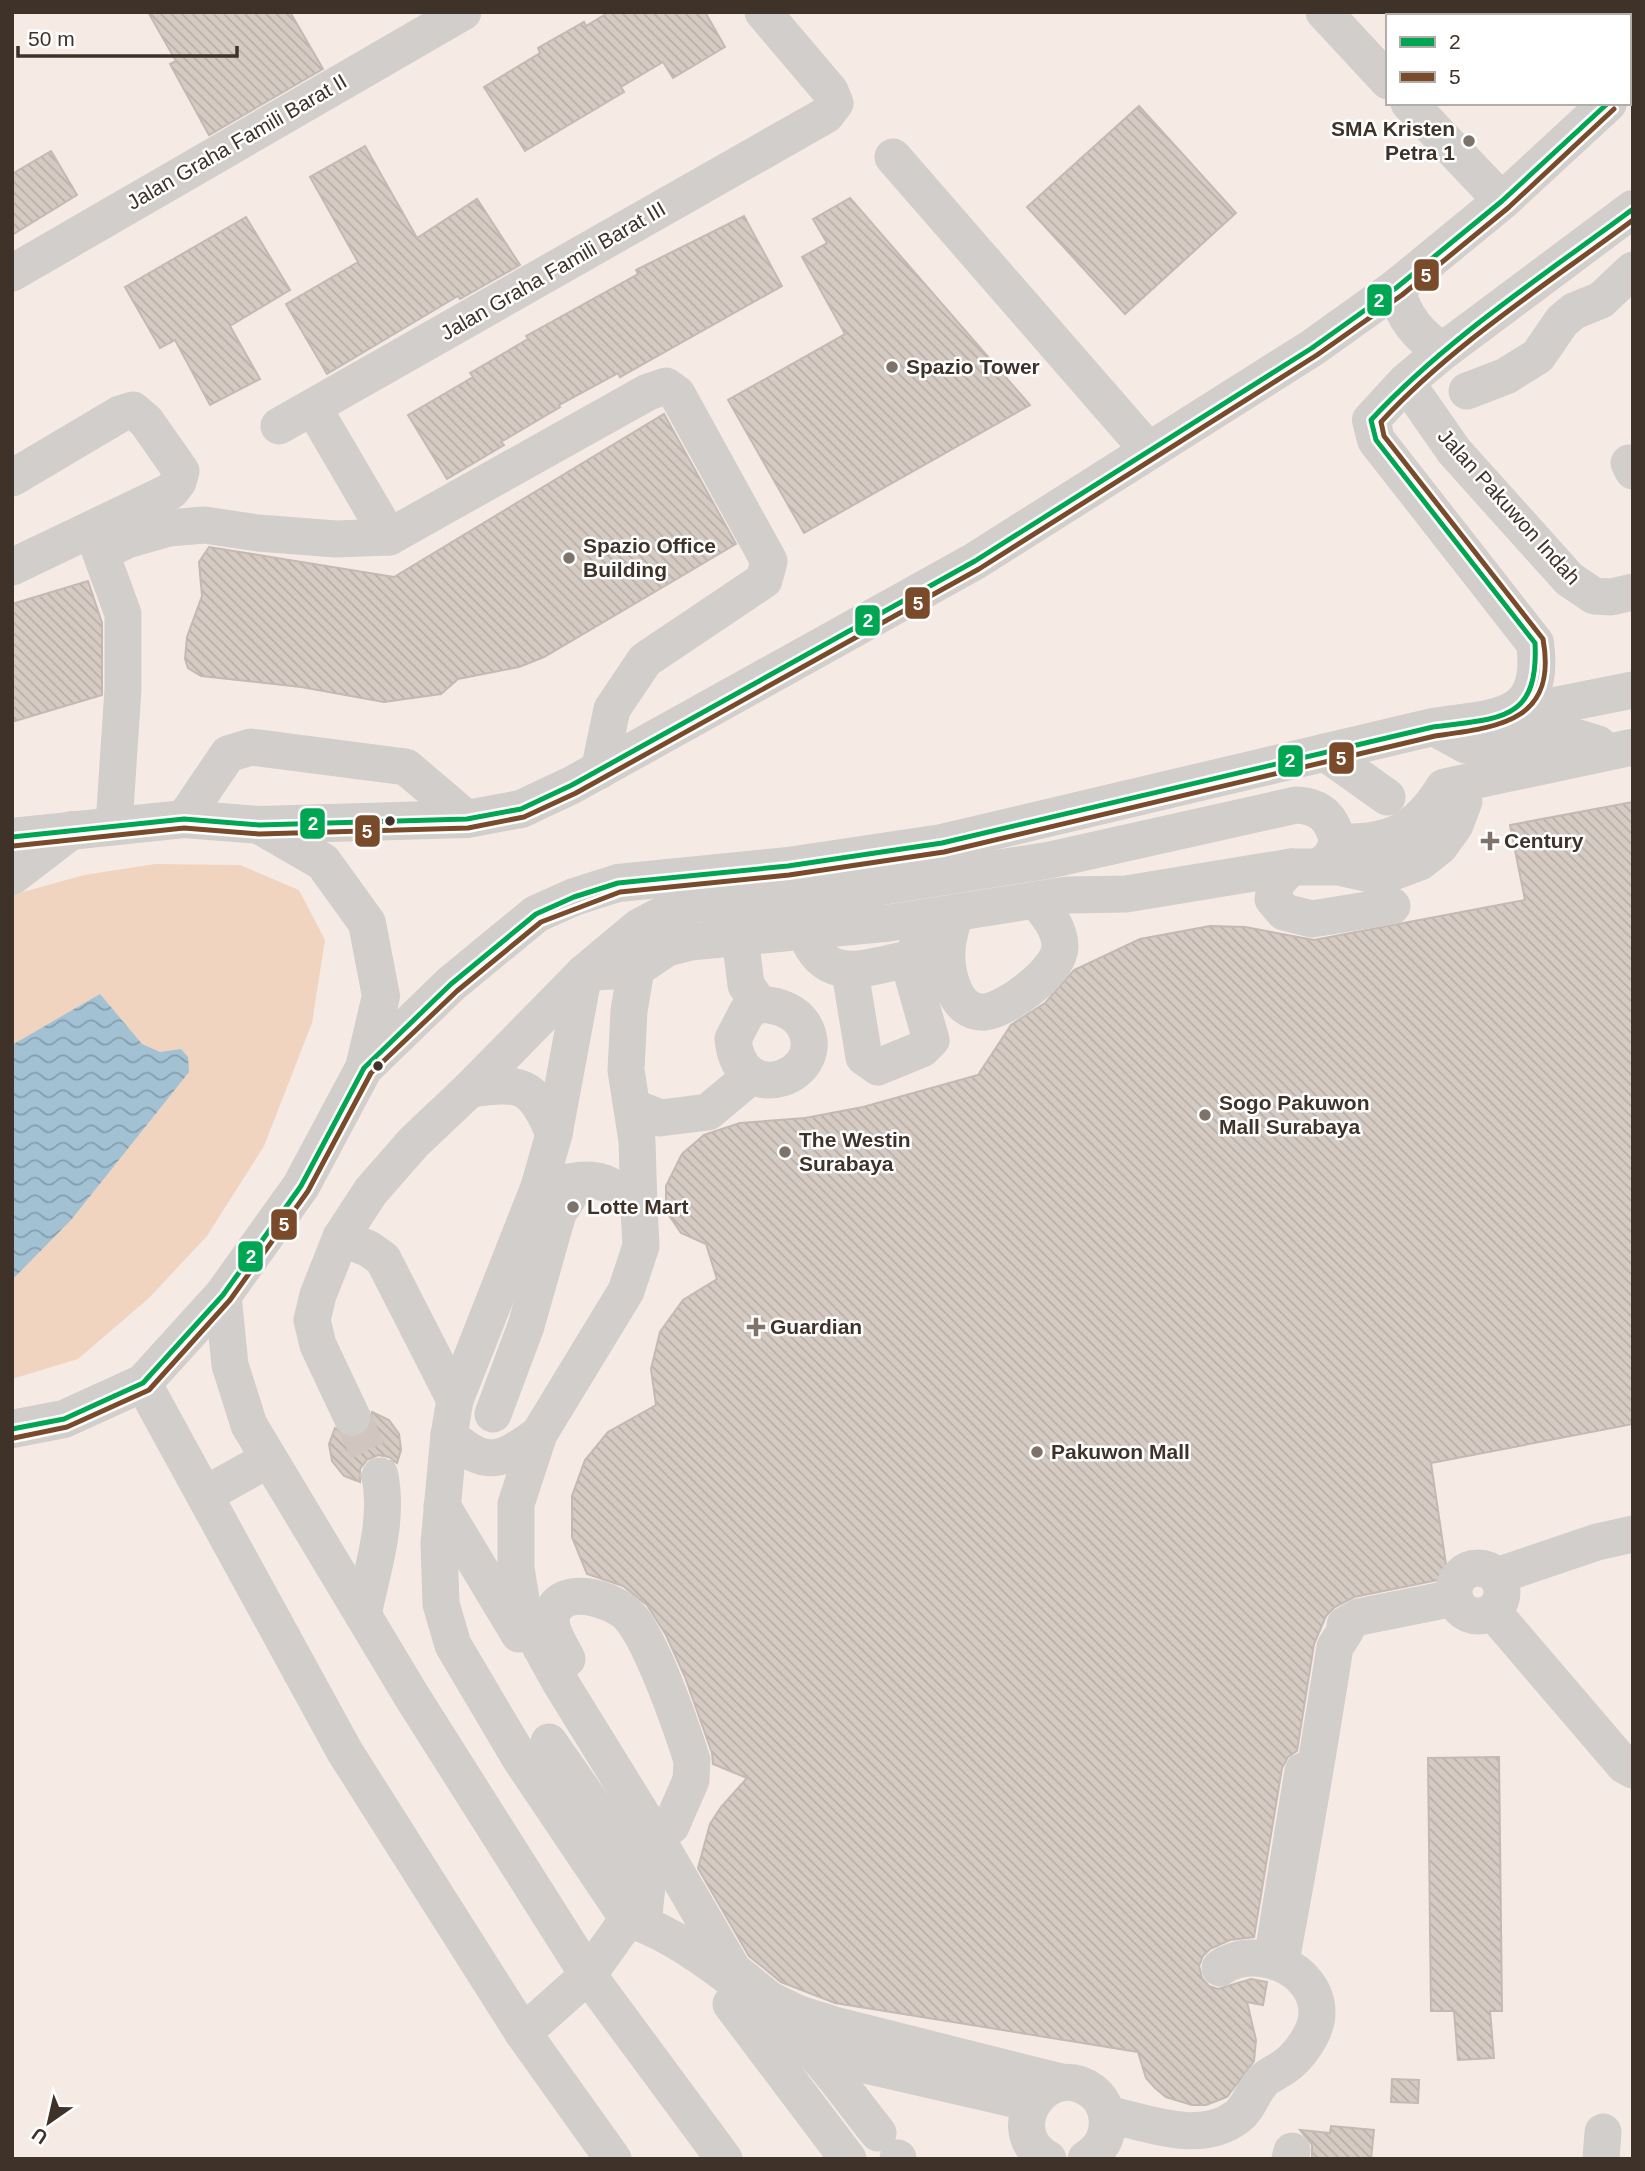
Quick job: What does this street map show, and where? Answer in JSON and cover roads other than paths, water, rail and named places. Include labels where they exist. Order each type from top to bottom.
[{"type":"main road","points":[[12,837],[75,828],[184,819],[259,825],[467,819],[521,809],[599,771],[975,561],[1312,348],[1395,288],[1502,201],[1606,105]]},
{"type":"main road","points":[[364,1068],[451,984],[536,914],[574,897],[618,883],[788,866],[942,843],[1433,727],[1512,714],[1532,691],[1539,669],[1535,643],[1376,440],[1371,427],[1376,412],[1406,382],[1621,217]]},
{"type":"main road","points":[[1395,288],[1400,304],[1417,331],[1443,351]]},
{"type":"main road","points":[[12,1429],[64,1419],[143,1383],[223,1295],[301,1186],[364,1068],[382,996],[367,923],[323,862],[259,825]]},
{"type":"main road","points":[[12,876],[75,828]]},
{"type":"street","name":"Jalan Graha Famili Barat II","points":[[12,273],[463,12]]},
{"type":"street","name":"Jalan Graha Famili Barat III","points":[[279,426],[314,409],[826,115],[835,103],[830,91],[764,12]]},
{"type":"street","points":[[1324,12],[1386,79]]},
{"type":"street","points":[[1411,105],[1502,201]]},
{"type":"street","points":[[893,157],[1149,451]]},
{"type":"street","points":[[1621,217],[1633,259]]},
{"type":"street","points":[[1467,391],[1506,376],[1538,356],[1562,321],[1573,311],[1601,300],[1633,270]]},
{"type":"street","name":"Jalan Pakuwon Indah","points":[[1406,382],[1454,451],[1569,579],[1594,596],[1611,597],[1633,592]]},
{"type":"street","points":[[97,540],[127,540],[169,528],[204,525],[258,533],[336,539],[389,537],[648,392],[666,386],[677,394],[769,561],[764,580],[645,660],[611,709],[599,771]]},
{"type":"street","points":[[314,409],[389,537]]},
{"type":"street","points":[[12,478],[120,414],[133,410],[140,415],[181,471],[172,491],[97,540],[12,567]]},
{"type":"street","points":[[97,540],[123,614],[123,690],[114,825]]},
{"type":"street","points":[[1512,714],[1633,690]]},
{"type":"street","points":[[1433,727],[1466,745],[1572,736],[1624,754]]},
{"type":"street","points":[[184,819],[228,754],[251,747],[406,767],[467,819]]},
{"type":"street","points":[[1324,752],[1387,797]]},
{"type":"street","points":[[584,973],[636,969],[667,948],[740,937],[939,916],[1067,895],[1126,894],[1337,858],[1396,872],[1420,862],[1440,846],[1455,825],[1454,794],[1624,754]]},
{"type":"street","points":[[352,1417],[318,1345],[312,1321],[318,1294],[341,1237],[371,1191],[414,1142],[584,973],[639,927],[662,915],[695,904],[809,898],[1037,862],[1296,804],[1312,806],[1328,816],[1337,858]]},
{"type":"street","points":[[1337,858],[1276,883],[1273,899],[1284,912],[1312,919],[1392,906]]},
{"type":"street","points":[[939,916],[953,990],[970,1009],[985,1012],[1022,993],[1055,962],[1060,949],[1057,929],[1036,900]]},
{"type":"street","points":[[805,931],[810,946],[821,958],[831,966],[850,972],[908,959],[915,954],[939,916]]},
{"type":"street","points":[[740,937],[746,985],[760,1004]]},
{"type":"street","points":[[850,972],[864,1057],[878,1067],[922,1049],[930,1040],[908,959]]},
{"type":"street","points":[[636,969],[629,1011],[626,1070],[633,1107],[641,1246],[626,1291],[539,1434],[516,1504],[516,1568],[529,1626],[738,1976],[769,2000],[799,2014],[1085,2086],[1095,2093],[1107,2115],[1103,2142],[1086,2159]]},
{"type":"street","points":[[584,973],[554,1134],[539,1187],[452,1417],[439,1543],[442,1604],[453,1645],[521,1760],[635,1921],[703,1958],[813,2053],[891,2150]]},
{"type":"street","points":[[760,1004],[774,1005],[801,1021],[808,1035],[810,1050],[805,1062],[781,1078],[767,1081],[751,1076],[740,1067],[733,1039],[747,1012],[760,1004]]},
{"type":"street","points":[[572,1039],[597,1017],[629,1011]]},
{"type":"street","points":[[633,1107],[660,1118],[708,1112],[751,1076]]},
{"type":"street","points":[[470,1089],[508,1084],[524,1090],[541,1103],[554,1134]]},
{"type":"street","points":[[539,1187],[596,1178],[614,1185],[639,1207]]},
{"type":"street","points":[[493,1414],[526,1326],[558,1213],[579,1181]]},
{"type":"street","points":[[341,1237],[369,1249],[383,1259],[452,1417],[477,1455],[493,1460],[518,1450],[539,1434]]},
{"type":"street","points":[[223,1295],[230,1365],[249,1424],[363,1615],[588,1975],[724,2159]]},
{"type":"street","points":[[143,1383],[345,1752],[523,2033],[613,2159]]},
{"type":"street","points":[[206,1494],[270,1459]]},
{"type":"street","points":[[363,1615],[385,1500],[380,1476]]},
{"type":"street","points":[[443,1502],[473,1478],[492,1478],[502,1484],[516,1504]]},
{"type":"street","points":[[443,1502],[646,1838],[650,1857],[649,1885],[635,1921],[588,1975],[523,2033]]},
{"type":"street","points":[[1497,1576],[1597,1542],[1633,1534]]},
{"type":"street","points":[[1472,1568],[1485,1568],[1497,1576],[1503,1588],[1501,1602],[1493,1612],[1478,1617],[1464,1613],[1455,1599],[1453,1587],[1460,1575],[1472,1568]]},
{"type":"street","points":[[672,1830],[691,1780],[692,1760],[646,1642],[630,1616],[617,1606],[577,1596],[556,1605],[551,1615],[552,1630],[637,1777],[672,1830],[686,1925],[698,1964],[713,1989],[735,2007],[848,2159]]},
{"type":"street","points":[[1283,1950],[1335,1647],[1346,1630],[1361,1620],[1455,1599]]},
{"type":"street","points":[[1493,1612],[1624,1765],[1633,1770]]},
{"type":"street","points":[[549,1742],[649,1885]]},
{"type":"street","points":[[1107,2115],[1190,2132],[1218,2127],[1238,2116],[1262,2082],[1297,2056],[1317,2014],[1311,1991],[1302,1975],[1280,1964],[1250,1958],[1229,1961],[1220,1968]]},
{"type":"street","points":[[713,1989],[715,2012],[824,2159]]},
{"type":"street","points":[[813,2053],[1031,2103]]},
{"type":"street","points":[[1036,2154],[1027,2132],[1026,2117],[1038,2093],[1061,2082]]},
{"type":"water","points":[[100,994],[142,1044],[160,1052],[181,1049],[188,1057],[189,1072],[71,1220],[12,1280],[12,1045]]},
{"type":"tunnel","points":[[352,1417],[380,1476]]},
{"type":"place","name":"SMA Kristen Petra 1","points":[[1469,141]]},
{"type":"place","name":"Spazio Tower","points":[[892,367]]},
{"type":"place","name":"Spazio Office Building","points":[[569,558]]},
{"type":"place","name":"Century","points":[[1490,841]]},
{"type":"place","name":"Sogo Pakuwon Mall Surabaya","points":[[1205,1115]]},
{"type":"place","name":"The Westin Surabaya","points":[[785,1152]]},
{"type":"place","name":"Lotte Mart","points":[[573,1207]]},
{"type":"place","name":"Guardian","points":[[756,1327]]},
{"type":"place","name":"Pakuwon Mall","points":[[1037,1452]]}]
